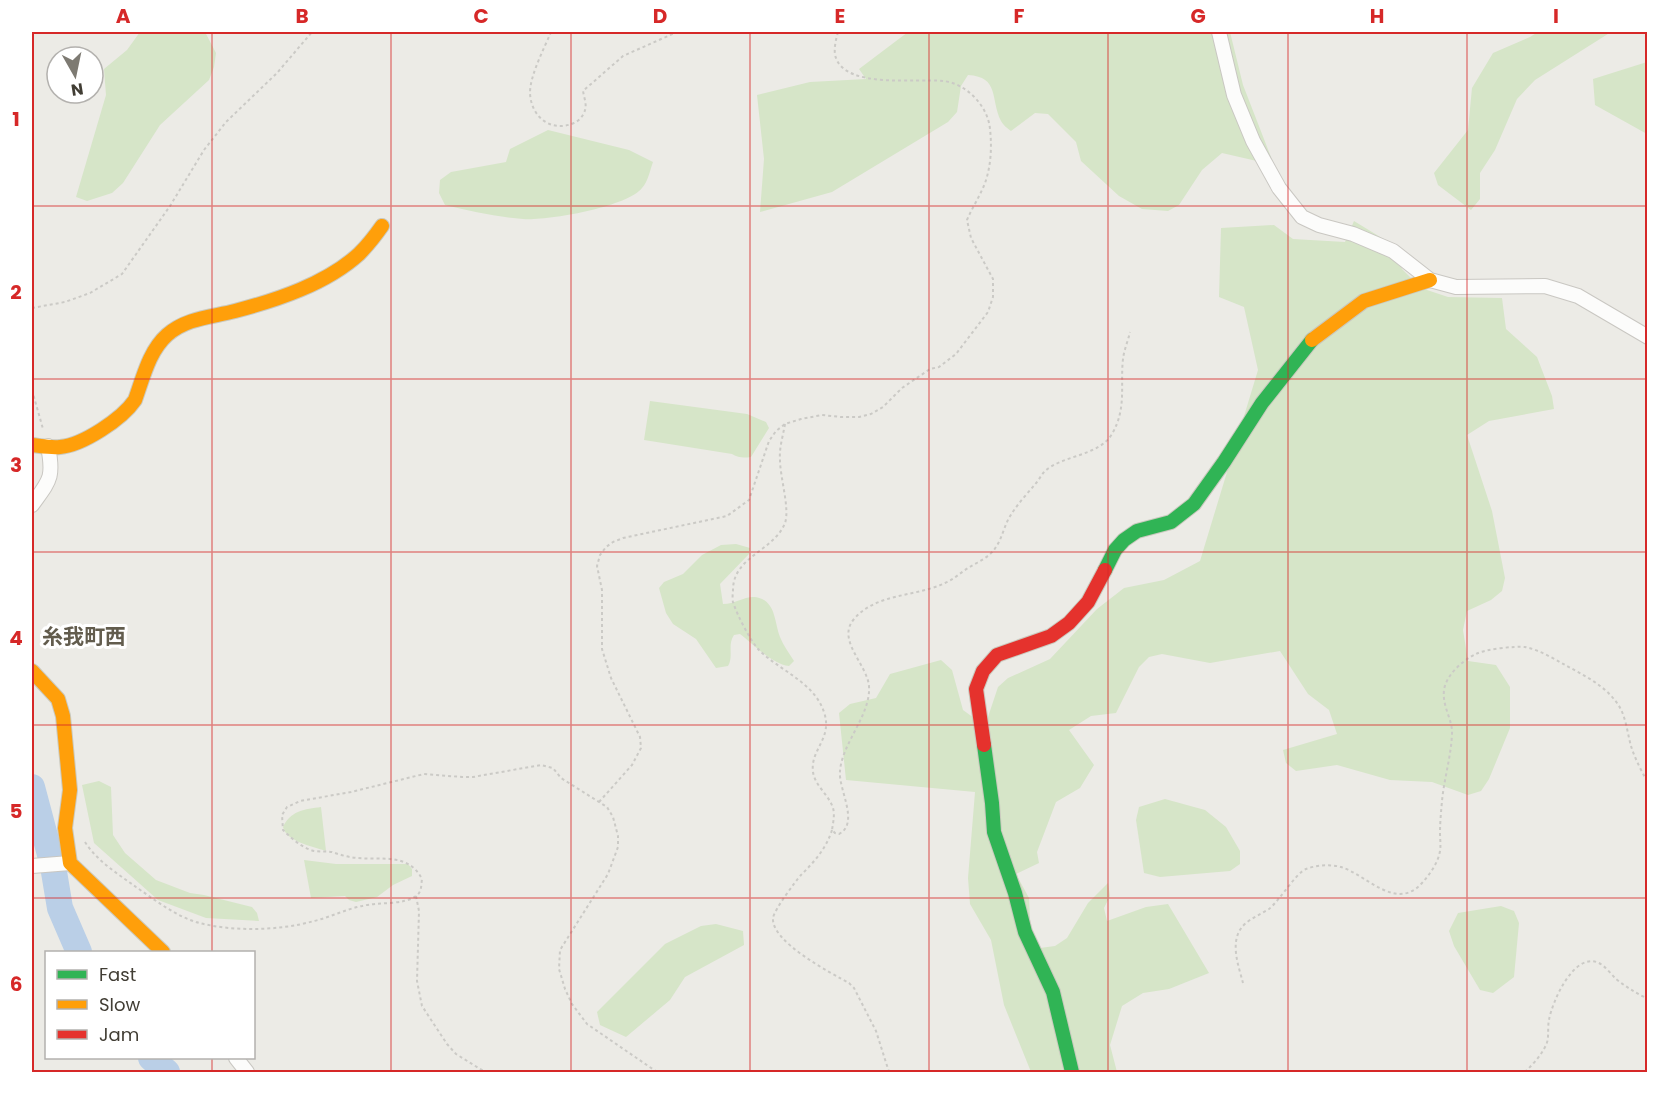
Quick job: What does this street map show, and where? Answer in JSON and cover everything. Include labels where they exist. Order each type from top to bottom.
[{"type":"street","points":[[1219,32],[1233,95],[1253,141],[1278,188],[1302,218],[1318,225],[1353,234],[1393,251],[1430,280],[1456,286],[1545,286],[1578,296],[1647,337]]},
{"type":"street","points":[[32,445],[63,447],[115,421],[134,404],[143,376],[158,344],[174,329],[194,321],[299,291],[357,256],[382,226]]},
{"type":"street","points":[[1072,1072],[1053,992],[1025,932],[1015,893],[994,832],[976,689],[983,671],[997,655],[1051,636],[1069,623],[1088,602],[1115,550],[1124,540],[1137,531],[1171,522],[1194,504],[1262,403],[1312,340],[1364,301],[1430,280]]},
{"type":"street","points":[[32,505],[46,486],[52,468],[48,446]]},
{"type":"street","points":[[32,671],[58,699],[63,716],[70,790],[64,828],[70,863],[162,951]]},
{"type":"street","points":[[32,866],[70,863]]},
{"type":"street","points":[[237,1059],[247,1072]]},
{"type":"path","points":[[32,308],[65,302],[90,293],[123,274],[170,206],[204,150],[226,122],[277,73],[312,32]]},
{"type":"path","points":[[551,32],[533,78],[530,93],[535,111],[542,120],[551,126],[564,128],[579,121],[586,109],[583,91],[623,57],[677,32]]},
{"type":"path","points":[[599,802],[632,765],[641,748],[640,737],[611,678],[602,649],[602,590],[597,566],[600,555],[606,547],[623,538],[712,520],[738,510],[749,500],[769,441],[776,431],[785,424],[801,419],[822,415],[859,417],[871,414],[883,407],[902,388],[930,369],[939,367],[956,354],[988,312],[993,297],[993,279],[971,238],[967,220],[985,183],[991,158],[990,121],[983,108],[972,94],[960,86],[944,81],[892,81],[855,75],[842,68],[835,57],[838,32]]},
{"type":"path","points":[[832,830],[839,834],[848,825],[848,814],[839,775],[841,763],[863,711],[869,686],[848,638],[852,621],[865,609],[883,600],[924,592],[947,583],[967,568],[989,556],[996,547],[1009,518],[1045,471],[1058,462],[1076,457],[1102,444],[1111,435],[1123,397],[1123,358],[1130,332]]},
{"type":"path","points":[[32,390],[48,446]]},
{"type":"path","points":[[785,424],[780,457],[781,479],[786,502],[785,522],[777,536],[739,568],[734,580],[733,601],[742,623],[759,650],[807,687],[824,711],[827,724],[825,736],[812,764],[814,778],[832,806],[834,819],[832,830],[818,858],[793,885],[774,915],[774,925],[776,931],[793,947],[854,988],[876,1031],[889,1072]]},
{"type":"path","points":[[1243,983],[1235,948],[1237,935],[1244,924],[1270,908],[1303,870],[1330,865],[1344,868],[1376,887],[1392,893],[1409,892],[1420,885],[1429,874],[1441,850],[1442,799],[1452,745],[1452,730],[1446,711],[1444,687],[1452,673],[1478,652],[1520,646],[1532,648],[1593,680],[1619,705],[1634,754],[1647,783]]},
{"type":"path","points":[[82,836],[85,844],[108,867],[180,916],[226,928],[288,927],[361,906],[398,902],[416,896],[421,890],[422,879],[415,868],[406,862],[395,859],[351,858],[331,852],[314,851],[303,846],[283,830],[282,815],[287,807],[300,801],[351,792],[424,774],[473,777],[541,765],[553,768],[561,778],[607,807],[614,817],[618,836],[618,847],[608,874],[560,950],[559,969],[565,989],[572,1004],[587,1024],[657,1072]]},
{"type":"path","points":[[416,896],[419,911],[417,981],[422,1006],[456,1054],[485,1072]]},
{"type":"path","points":[[1525,1072],[1546,1047],[1551,1011],[1564,981],[1583,963],[1592,961],[1599,963],[1628,988],[1647,999]]},
{"type":"green space","points":[[140,32],[205,32],[216,53],[209,80],[160,125],[123,183],[112,193],[87,201],[76,197],[103,105],[105,105],[105,68],[127,50]]},
{"type":"green space","points":[[908,32],[1230,32],[1243,85],[1274,165],[1222,153],[1202,170],[1179,205],[1168,211],[1142,209],[1119,196],[1081,161],[1076,142],[1048,114],[1035,113],[1011,131],[1001,121],[990,85],[985,80],[968,75],[961,86],[957,112],[948,122],[832,192],[760,212],[764,159],[757,95],[810,82],[866,79],[859,69]]},
{"type":"green space","points":[[1538,32],[1611,32],[1535,80],[1517,99],[1495,150],[1480,173],[1480,199],[1471,210],[1438,185],[1434,173],[1468,130],[1472,88],[1493,53]]},
{"type":"green space","points":[[1647,62],[1647,134],[1595,105],[1593,79]]},
{"type":"green space","points":[[548,130],[629,150],[653,162],[646,183],[634,195],[604,207],[550,218],[513,218],[445,205],[439,193],[440,180],[451,172],[506,162],[510,149]]},
{"type":"green space","points":[[1354,221],[1390,243],[1402,269],[1421,288],[1448,297],[1502,298],[1506,329],[1537,357],[1552,396],[1554,409],[1489,421],[1467,435],[1492,511],[1505,578],[1502,591],[1491,600],[1467,611],[1463,630],[1468,661],[1496,665],[1510,687],[1510,728],[1489,779],[1481,791],[1468,795],[1432,782],[1390,780],[1337,765],[1296,771],[1286,763],[1283,750],[1337,734],[1329,710],[1308,694],[1280,651],[1210,663],[1162,654],[1149,657],[1139,667],[1116,713],[1091,716],[1069,730],[1094,765],[1080,788],[1056,802],[1037,852],[1039,863],[1016,874],[1029,898],[1031,938],[1040,948],[1055,946],[1067,938],[1088,903],[1108,883],[1110,896],[1104,908],[1107,921],[1146,907],[1168,904],[1209,973],[1169,989],[1143,993],[1122,1006],[1110,1045],[1117,1072],[1031,1072],[1004,1005],[991,940],[970,904],[968,878],[975,792],[846,780],[839,713],[850,704],[876,698],[890,674],[941,660],[952,670],[963,710],[985,726],[998,687],[1008,678],[1050,659],[1097,609],[1124,588],[1164,580],[1200,561],[1258,370],[1244,307],[1219,297],[1221,228],[1274,225],[1293,239],[1345,242]]},
{"type":"green space","points":[[650,401],[747,414],[766,422],[769,428],[751,457],[644,440]]},
{"type":"green space","points":[[736,544],[750,548],[749,554],[720,584],[723,604],[751,597],[767,602],[773,612],[781,640],[794,661],[789,666],[769,658],[740,634],[734,635],[732,639],[728,666],[716,668],[696,639],[673,624],[666,613],[659,588],[664,582],[683,574],[702,555],[721,545]]},
{"type":"green space","points":[[99,781],[111,787],[113,835],[125,853],[156,880],[190,893],[252,907],[259,921],[206,918],[158,900],[94,843],[82,785]]},
{"type":"green space","points":[[1165,799],[1205,810],[1226,827],[1240,851],[1240,864],[1230,871],[1160,877],[1144,873],[1136,820],[1139,807]]},
{"type":"green space","points":[[321,807],[326,851],[295,840],[285,832],[283,827],[294,814]]},
{"type":"green space","points":[[304,860],[336,864],[408,864],[412,869],[412,876],[393,885],[377,897],[356,902],[345,896],[311,898]]},
{"type":"green space","points":[[1501,906],[1514,911],[1519,923],[1514,977],[1493,993],[1480,990],[1454,946],[1449,931],[1458,913]]},
{"type":"green space","points":[[716,924],[743,931],[744,945],[685,977],[670,1000],[626,1037],[600,1025],[597,1012],[665,944],[701,926]]},
{"type":"waterway","points":[[32,787],[53,866],[60,908],[79,951]]},
{"type":"waterway","points":[[152,1059],[167,1072]]},
{"type":"traffic: fast","points":[[1105,570],[1115,550],[1124,540],[1137,531],[1171,522],[1194,504],[1262,403],[1312,340]]},
{"type":"traffic: fast","points":[[984,745],[994,832],[1015,893],[1025,932],[1053,992],[1072,1072]]},
{"type":"traffic: slow","points":[[32,445],[60,447],[80,441],[101,430],[112,423],[135,400],[151,357],[161,341],[174,329],[200,319],[267,302],[300,290],[346,265],[359,254],[382,226]]},
{"type":"traffic: slow","points":[[1312,340],[1364,301],[1430,280]]},
{"type":"traffic: slow","points":[[32,671],[58,699],[63,716],[70,790],[65,828],[70,863],[162,951]]},
{"type":"traffic: jam","points":[[984,745],[976,689],[983,671],[997,655],[1051,636],[1069,623],[1088,602],[1105,570]]},
{"type":"district","name":"糸我町西","points":[[84,636]]}]
